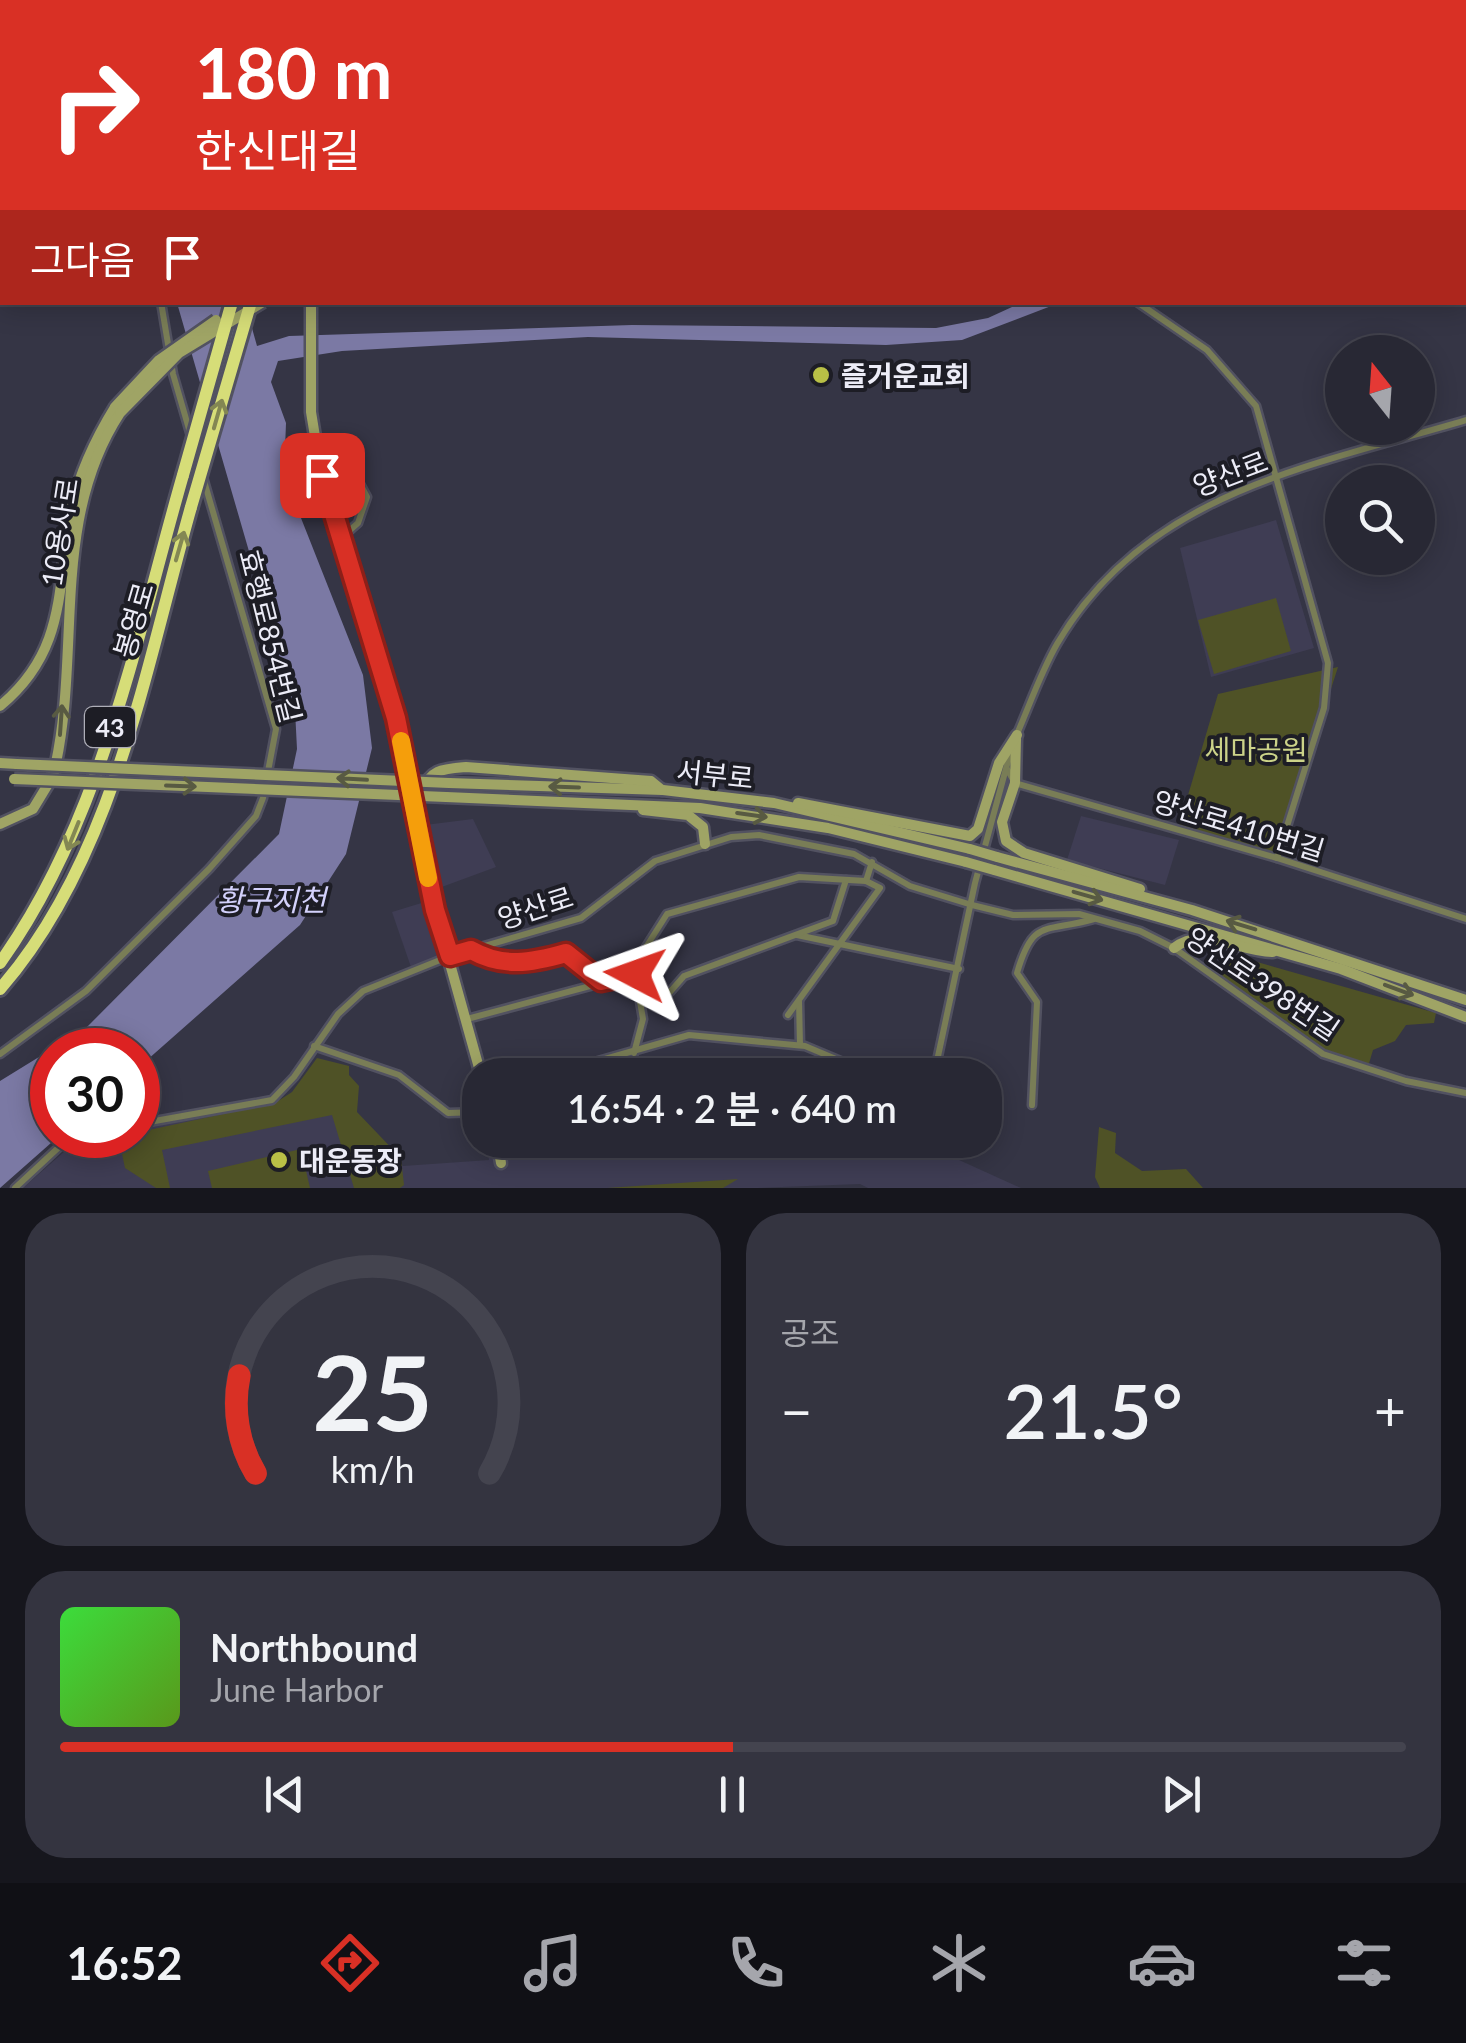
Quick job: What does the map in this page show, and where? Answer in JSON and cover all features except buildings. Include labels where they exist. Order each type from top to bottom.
[{"type":"highway","name":"봉영로","points":[[0,963],[40,902],[77,828],[231,305]]},
{"type":"highway","name":"봉영로","points":[[0,988],[42,933],[84,854],[126,735],[248,305]]},
{"type":"main road","name":"10용사로","points":[[65,606],[76,494],[92,448],[118,410],[175,347],[244,305]]},
{"type":"main road","name":"10용사로","points":[[118,410],[179,353],[258,305]]},
{"type":"main road","points":[[312,306],[310,412],[320,467],[396,718],[435,910],[477,1058]]},
{"type":"main road","points":[[0,706],[41,659],[65,606]]},
{"type":"main road","points":[[0,824],[33,809],[53,776],[65,606]]},
{"type":"main road","points":[[1016,735],[1014,783],[1002,832],[1014,848],[1466,1000]]},
{"type":"main road","points":[[774,803],[811,802],[970,836],[978,830],[999,763],[1016,735]]},
{"type":"main road","name":"서부로","points":[[0,763],[663,790],[774,803],[970,849],[1192,910]]},
{"type":"main road","points":[[412,794],[422,792],[426,780],[438,770],[466,767],[651,780],[663,790]]},
{"type":"main road","name":"서부로","points":[[0,778],[562,801],[758,815],[966,862],[1284,951]]},
{"type":"main road","points":[[562,801],[688,815],[703,827],[705,844]]},
{"type":"main road","points":[[1174,948],[1202,937],[1256,952],[1284,951],[1466,1016]]},
{"type":"main road","points":[[500,1158],[501,1163]]},
{"type":"street","name":"효행로854번길","points":[[0,1054],[46,1024],[99,978],[256,816],[263,798],[276,730],[174,374],[162,305]]},
{"type":"street","points":[[1142,305],[1207,350],[1256,406],[1328,663],[1324,708],[1277,858]]},
{"type":"street","name":"양산로","points":[[938,1058],[972,904],[1016,735],[1058,644],[1115,572],[1142,545],[1200,506],[1466,420]]},
{"type":"street","points":[[320,467],[352,468],[366,496],[358,523],[340,539]]},
{"type":"street","points":[[1006,768],[1014,783]]},
{"type":"street","name":"양산로410번길","points":[[1014,783],[1277,858],[1466,919]]},
{"type":"street","name":"양산로","points":[[160,1120],[272,1100],[294,1077],[338,1014],[363,991],[450,956],[581,918],[655,860],[705,844],[759,834],[800,841],[872,862],[910,886],[972,904]]},
{"type":"street","points":[[866,881],[872,862]]},
{"type":"street","points":[[634,1052],[643,1019],[634,966],[667,914],[800,877],[866,881],[880,888],[788,1015]]},
{"type":"street","points":[[638,988],[670,992],[684,976],[833,921],[846,880]]},
{"type":"street","name":"양산로398번길","points":[[972,904],[1013,915],[1057,911],[1096,918],[1174,948],[1322,1054],[1406,1081],[1466,1093]]},
{"type":"street","points":[[1032,1105],[1036,1002],[1017,974],[1026,941],[1039,930],[1096,918]]},
{"type":"street","points":[[796,935],[959,969]]},
{"type":"street","points":[[471,950],[493,962],[534,962],[566,953],[601,981]]},
{"type":"street","points":[[467,1019],[551,1000],[601,981],[635,974]]},
{"type":"street","points":[[800,1000],[800,1045]]},
{"type":"street","points":[[612,1058],[689,1035],[800,1045],[832,1058]]},
{"type":"street","points":[[314,1046],[399,1075],[448,1113],[462,1113]]},
{"type":"street","points":[[15,1188],[47,1158]]},
{"type":"shaded area","points":[[1276,520],[1314,648],[1211,677],[1180,548]]},
{"type":"shaded area","points":[[1081,816],[1179,840],[1165,885],[1067,860]]},
{"type":"shaded area","points":[[473,819],[496,867],[439,888],[425,825]]},
{"type":"shaded area","points":[[428,901],[445,957],[412,970],[392,912]]},
{"type":"shaded area","points":[[321,1096],[403,1166],[489,1158],[955,1158],[1021,1188],[868,1188],[860,1184],[757,1188],[23,1188],[57,1158],[160,1158],[160,1123]]},
{"type":"green space","points":[[1276,598],[1291,651],[1214,674],[1198,620]]},
{"type":"green space","name":"세마공원","points":[[1338,667],[1277,858],[1178,829],[1218,694]]},
{"type":"green space","points":[[1218,951],[1436,1013],[1434,1023],[1406,1025],[1395,1041],[1373,1050],[1367,1070],[1323,1054],[1224,984]]},
{"type":"green space","points":[[317,1058],[349,1066],[349,1075],[359,1086],[357,1112],[401,1158],[404,1185],[354,1188],[332,1115],[162,1150],[170,1188],[156,1188],[125,1168],[123,1158],[160,1158],[160,1128],[275,1103],[292,1092]]},
{"type":"green space","points":[[1099,1127],[1116,1133],[1115,1153],[1142,1171],[1186,1169],[1203,1188],[1100,1188],[1095,1177]]},
{"type":"green space","name":"대운동장","points":[[301,1149],[310,1188],[212,1188],[208,1171]]},
{"type":"green space","points":[[738,1179],[723,1188],[607,1188]]},
{"type":"water","name":"황구지천","points":[[178,305],[246,305],[257,346],[289,336],[632,325],[936,328],[988,318],[1017,305],[1054,305],[962,340],[886,345],[588,337],[342,351],[278,361],[271,382],[286,423],[284,475],[363,675],[372,748],[346,854],[300,925],[160,1049],[160,1028],[86,1028],[279,834],[297,749],[295,710]]},
{"type":"water","name":"황구지천","points":[[30,1063],[30,1158],[34,1158],[0,1188],[0,1081]]},
{"type":"slow traffic","points":[[401,741],[428,878]]},
{"type":"place","name":"즐거운교회","points":[[821,375]]},
{"type":"place","name":"대운동장","points":[[279,1160]]},
{"type":"route","points":[[322,475],[396,718],[435,910],[450,956],[471,950],[493,962],[534,962],[566,953],[601,981],[635,974]]}]
